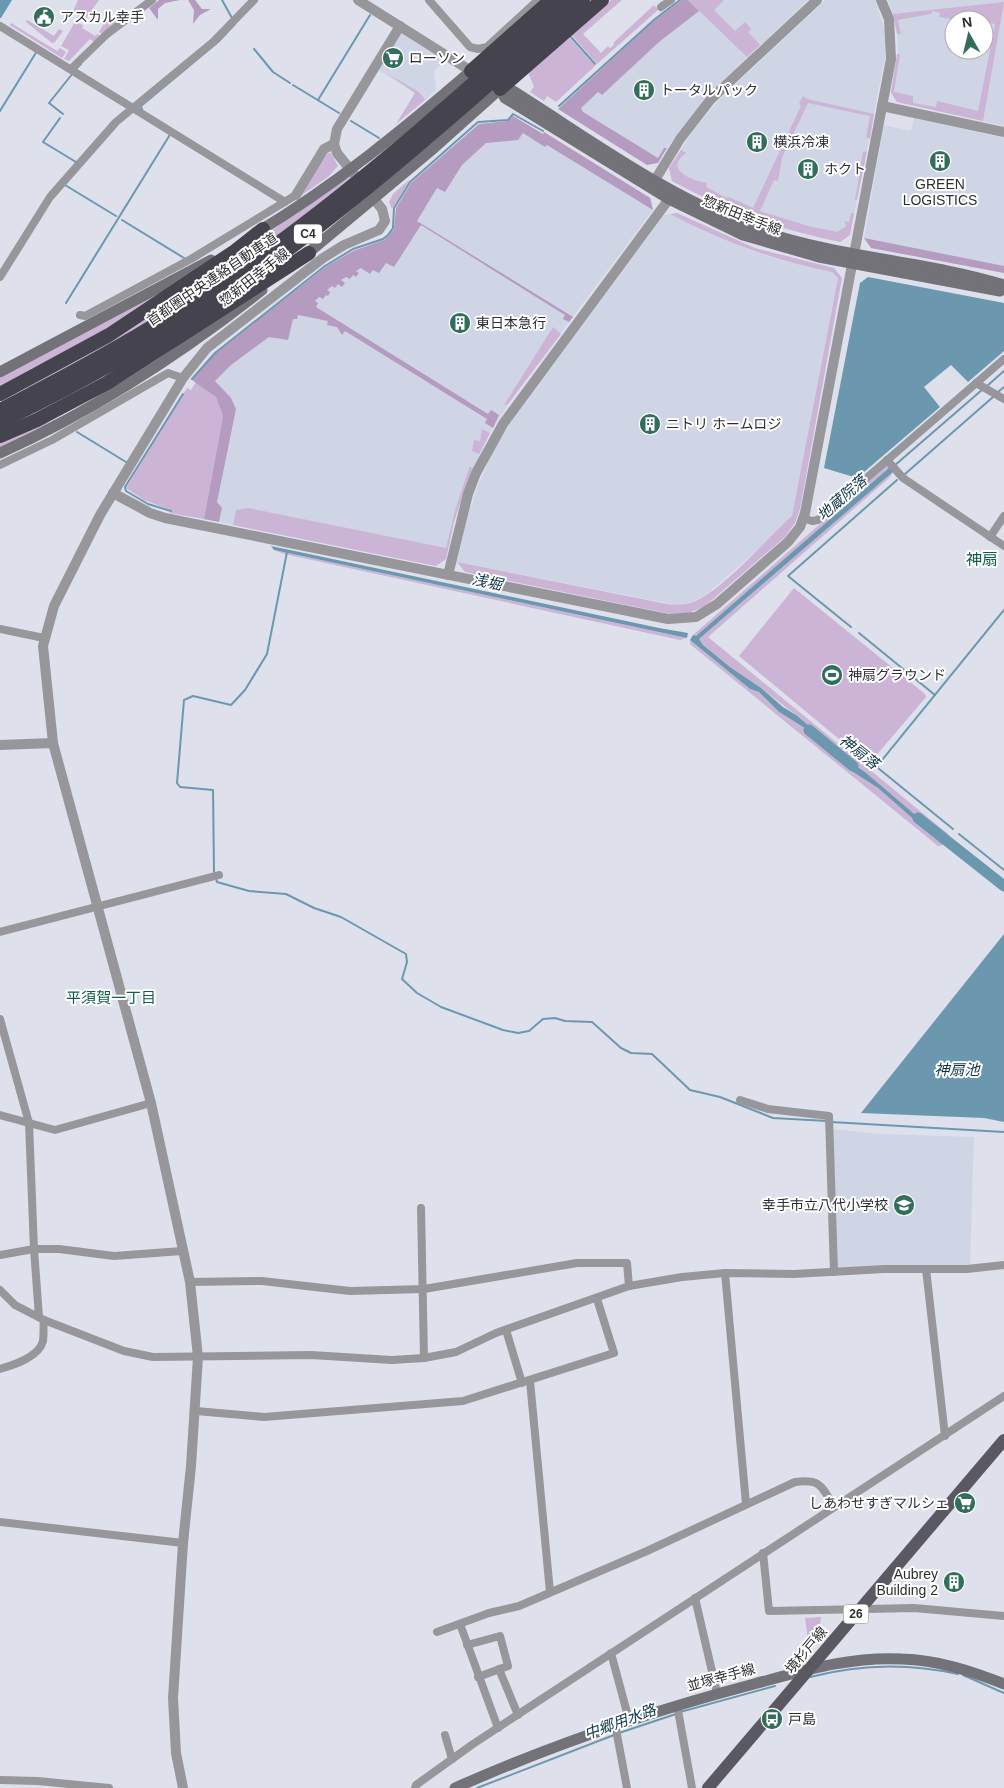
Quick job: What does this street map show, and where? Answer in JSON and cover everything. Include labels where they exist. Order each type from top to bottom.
[{"type":"highway","points":[[471,71],[550,0]]},
{"type":"highway","name":"首都圏中央連絡自動車道","points":[[0,410],[123,344],[265,253],[330,204],[386,158],[567,0]]},
{"type":"highway","name":"首都圏中央連絡自動車道","points":[[0,422],[80,380],[169,328],[241,282],[302,239],[410,152],[583,0]]},
{"type":"highway","points":[[500,89],[602,0]]},
{"type":"highway","points":[[0,394],[109,335],[235,251],[263,229]]},
{"type":"highway","points":[[0,436],[37,420],[106,383],[309,253]]},
{"type":"main road","name":"惣新田幸手線","points":[[471,71],[500,89],[513,91],[654,180],[706,209],[743,224],[853,259],[959,274],[1004,285]]},
{"type":"main road","points":[[0,372],[162,287],[263,229],[351,170],[408,125],[471,71]]},
{"type":"main road","name":"惣新田幸手線","points":[[0,453],[78,414],[158,366],[208,332],[374,199],[451,134],[500,89]]},
{"type":"main road","name":"惣新田幸手線","points":[[500,89],[505,98],[669,199],[708,219],[764,243],[853,259],[1004,292]]},
{"type":"main road","points":[[408,125],[443,107],[450,110],[454,118],[451,134]]},
{"type":"main road","name":"境杉戸線","points":[[708,1788],[1004,1440]]},
{"type":"main road","name":"並塚幸手線","points":[[455,1788],[536,1753],[615,1724],[717,1693],[809,1669],[865,1659],[917,1660],[947,1665],[1004,1684]]},
{"type":"main road","points":[[773,1679],[782,1687],[784,1699]]},
{"type":"street","points":[[72,68],[106,34],[152,0]]},
{"type":"street","points":[[0,278],[50,196],[116,122],[213,42],[254,0]]},
{"type":"street","points":[[358,0],[370,3],[400,26],[471,71]]},
{"type":"street","points":[[429,0],[470,46],[478,50],[487,47],[538,0]]},
{"type":"street","points":[[661,7],[672,0]]},
{"type":"street","points":[[654,180],[680,139],[711,99],[816,0]]},
{"type":"street","points":[[113,492],[150,513],[165,518],[668,619],[687,619],[705,612],[717,604],[788,542],[796,534],[803,518],[892,52],[889,19],[881,0]]},
{"type":"street","points":[[0,26],[72,68],[285,202]]},
{"type":"street","points":[[182,1788],[176,1753],[173,1698],[182,1542],[196,1411],[198,1356],[190,1282],[151,1103],[96,907],[53,743],[45,674],[44,638],[54,606],[113,492],[183,378],[208,348],[323,258],[344,245],[379,230],[385,221],[386,215],[337,153],[334,144],[337,129],[400,26]]},
{"type":"street","points":[[882,106],[1004,132]]},
{"type":"street","points":[[80,315],[85,316],[191,259],[296,195],[324,149],[334,144]]},
{"type":"street","points":[[448,575],[468,494],[476,473],[503,424],[669,199]]},
{"type":"street","points":[[803,518],[812,521],[818,520],[1004,359]]},
{"type":"street","points":[[0,465],[52,440],[168,373],[183,378]]},
{"type":"street","points":[[976,383],[1004,399]]},
{"type":"street","points":[[887,460],[898,472],[926,495],[1004,546]]},
{"type":"street","points":[[990,537],[1004,516]]},
{"type":"street","points":[[0,629],[44,638]]},
{"type":"street","points":[[0,745],[53,743]]},
{"type":"street","points":[[0,932],[219,875]]},
{"type":"street","points":[[0,1019],[29,1123],[34,1249],[43,1342],[38,1349],[18,1364],[0,1369]]},
{"type":"street","points":[[740,1100],[768,1109],[829,1116],[834,1272]]},
{"type":"street","points":[[0,1115],[55,1130],[151,1103]]},
{"type":"street","points":[[421,1208],[424,1358]]},
{"type":"street","points":[[0,1255],[34,1249],[59,1249],[114,1256],[182,1251]]},
{"type":"street","points":[[190,1282],[262,1281],[350,1291],[424,1289],[577,1263],[627,1263],[629,1286]]},
{"type":"street","points":[[0,1290],[15,1305],[41,1319],[124,1351],[153,1357],[301,1355],[392,1360],[424,1358],[456,1352],[506,1330],[629,1286],[682,1277],[726,1273],[968,1269],[1004,1265]]},
{"type":"street","points":[[926,1269],[945,1436]]},
{"type":"street","points":[[726,1273],[746,1504]]},
{"type":"street","points":[[196,1411],[264,1417],[463,1401],[614,1353],[597,1299]]},
{"type":"street","points":[[506,1330],[526,1382],[550,1592]]},
{"type":"street","points":[[415,1788],[416,1785],[498,1728],[1004,1396]]},
{"type":"street","points":[[438,1632],[489,1613],[519,1606],[647,1551],[795,1482],[810,1480],[819,1483],[834,1507]]},
{"type":"street","points":[[0,1522],[182,1542]]},
{"type":"street","points":[[763,1553],[769,1610],[862,1607],[914,1608],[1004,1616]]},
{"type":"street","points":[[695,1598],[717,1693]]},
{"type":"street","points":[[460,1624],[498,1728]]},
{"type":"street","points":[[467,1645],[500,1636],[508,1666],[478,1677]]},
{"type":"street","points":[[611,1653],[629,1720]]},
{"type":"street","points":[[499,1669],[518,1715]]},
{"type":"street","points":[[677,1705],[692,1788]]},
{"type":"street","points":[[615,1724],[627,1788]]},
{"type":"street","points":[[445,1735],[452,1759]]},
{"type":"street","points":[[0,1780],[38,1781],[109,1788]]},
{"type":"shaded area","points":[[78,0],[99,0],[85,20],[72,13]]},
{"type":"shaded area","points":[[159,0],[180,0],[165,3],[158,9],[158,20],[149,8]]},
{"type":"shaded area","points":[[188,0],[195,0],[202,9],[211,9],[200,15],[193,24],[194,10]]},
{"type":"shaded area","points":[[611,0],[622,0],[583,34],[601,53],[608,46],[610,48],[614,45],[613,43],[654,5],[658,10],[597,64],[571,34]]},
{"type":"shaded area","points":[[682,0],[688,0],[699,11],[659,42],[602,95],[598,92],[581,108],[583,112],[658,158],[664,148],[667,148],[658,163],[647,165],[558,109],[655,20]]},
{"type":"shaded area","points":[[688,0],[808,0],[708,95],[658,159],[583,112],[580,108],[598,91],[601,95],[659,42],[698,11]]},
{"type":"shaded area","points":[[688,0],[724,0],[714,10],[735,31],[745,22],[751,29],[748,32],[760,45],[747,57]]},
{"type":"shaded area","points":[[825,0],[875,0],[885,30],[885,58],[850,235],[840,242],[784,229],[734,212],[672,181],[669,168],[693,131],[718,101]]},
{"type":"shaded area","points":[[888,0],[1004,0],[1004,126],[897,102],[891,92],[898,53],[897,30]]},
{"type":"shaded area","points":[[1004,2],[994,59],[994,10],[944,10],[944,18],[939,17],[940,13],[933,11],[931,14],[898,20],[901,34],[897,34],[893,14]]},
{"type":"shaded area","points":[[108,17],[118,23],[102,34],[99,32]]},
{"type":"shaded area","points":[[27,20],[54,36],[59,29],[63,31],[55,42],[52,43],[26,22]]},
{"type":"shaded area","points":[[75,22],[83,25],[82,28],[95,36],[98,34],[100,36],[94,42],[90,39],[69,61],[64,59],[69,50],[61,46]]},
{"type":"shaded area","points":[[11,23],[57,51],[60,48],[66,52],[62,58],[10,25]]},
{"type":"shaded area","points":[[400,33],[446,61],[434,71],[436,90],[423,102],[413,96],[415,93],[378,70]]},
{"type":"shaded area","points":[[569,37],[595,66],[556,102],[547,96],[544,101],[530,92],[534,87],[528,72]]},
{"type":"shaded area","points":[[897,54],[900,54],[894,92],[913,96],[913,103],[936,107],[937,101],[978,111],[988,60],[994,60],[983,121],[897,102],[891,92]]},
{"type":"shaded area","points":[[388,74],[419,92],[425,100],[396,124],[415,93]]},
{"type":"shaded area","points":[[803,96],[807,99],[874,114],[870,139],[866,137],[870,116],[808,103],[782,158],[778,181],[774,180],[760,211],[808,226],[837,232],[846,226],[844,221],[849,222],[851,213],[854,213],[850,235],[840,242],[754,218],[672,181],[669,168],[681,150],[686,153],[680,159],[678,165],[683,174],[707,183],[706,187],[753,208],[801,106],[799,104]]},
{"type":"shaded area","points":[[513,116],[543,134],[544,132],[651,198],[653,210],[515,394],[490,433],[465,487],[454,522],[446,559],[436,566],[204,519],[222,424],[208,390],[192,380],[215,354],[327,266],[353,251],[384,240],[394,229],[396,208],[411,183],[479,124],[508,121]]},
{"type":"shaded area","points":[[513,116],[543,134],[544,132],[650,198],[653,210],[547,145],[545,147],[523,133],[518,140],[486,143],[462,165],[445,192],[437,188],[417,221],[573,317],[569,322],[563,319],[565,315],[421,225],[394,267],[386,263],[379,273],[373,270],[370,274],[361,268],[356,271],[359,273],[356,277],[353,275],[350,279],[346,277],[341,280],[345,283],[342,287],[338,284],[335,288],[332,286],[327,290],[330,292],[328,296],[326,295],[323,299],[319,297],[315,301],[318,303],[316,307],[488,414],[491,410],[499,415],[493,428],[485,423],[487,419],[345,331],[342,335],[337,327],[327,325],[328,321],[298,315],[297,319],[293,319],[288,340],[269,337],[231,365],[215,381],[231,398],[236,409],[217,502],[222,508],[219,522],[204,519],[223,416],[216,397],[192,380],[215,354],[327,266],[353,251],[384,240],[394,229],[396,208],[411,183],[479,124],[508,121]]},
{"type":"shaded area","points":[[914,118],[1004,138],[1004,273],[871,248],[864,238],[884,125],[911,131]]},
{"type":"shaded area","points":[[867,151],[857,200],[855,200],[863,152]]},
{"type":"shaded area","points":[[328,153],[331,153],[338,166],[329,176],[298,198]]},
{"type":"shaded area","points":[[349,177],[353,179],[286,231],[208,285],[205,280],[182,296],[184,300],[176,305],[173,303],[152,320],[29,389],[27,387],[69,364],[150,313]]},
{"type":"shaded area","points":[[409,180],[392,209],[389,202],[393,194]]},
{"type":"shaded area","points":[[677,213],[755,248],[834,268],[842,278],[800,509],[795,523],[785,537],[705,606],[689,613],[671,614],[465,572],[457,562],[667,604],[687,604],[702,598],[715,589],[792,516],[838,278],[832,272],[790,262],[749,249],[709,233],[670,214]]},
{"type":"shaded area","points":[[670,214],[742,247],[774,258],[832,272],[838,278],[792,517],[769,540],[707,594],[692,602],[677,605],[457,562],[477,488],[493,451],[507,428],[664,215]]},
{"type":"shaded area","points":[[864,238],[1004,266],[1004,273],[871,248]]},
{"type":"shaded area","points":[[153,297],[134,314],[19,376],[0,390],[0,378]]},
{"type":"shaded area","points":[[553,327],[561,334],[508,404],[504,405]]},
{"type":"shaded area","points":[[191,338],[85,406],[0,448],[0,441],[45,422],[48,423],[78,408]]},
{"type":"shaded area","points":[[196,382],[216,397],[223,416],[204,519],[170,513],[171,510],[144,500],[126,488],[187,388],[191,390]]},
{"type":"shaded area","points":[[482,429],[490,433],[479,454],[472,451],[474,440],[480,441]]},
{"type":"shaded area","points":[[887,465],[890,467],[844,507],[842,505]]},
{"type":"shaded area","points":[[470,466],[472,468],[454,522],[446,559],[436,566],[233,525],[236,510],[248,508],[446,548],[456,507]]},
{"type":"shaded area","points":[[894,471],[890,477],[708,637],[948,834],[949,837],[946,841],[865,772],[823,743],[814,730],[796,715],[730,667],[703,645],[699,639]]},
{"type":"shaded area","points":[[836,510],[838,513],[695,637],[693,635]]},
{"type":"shaded area","points":[[275,550],[687,638],[680,640],[284,554]]},
{"type":"shaded area","name":"神扇グラウンド","points":[[794,588],[925,694],[926,697],[869,764],[739,656]]},
{"type":"shaded area","points":[[690,640],[750,689],[759,692],[779,712],[808,730],[817,743],[850,770],[878,788],[943,845],[938,846],[690,644]]},
{"type":"shaded area","name":"幸手市立八代小学校","points":[[833,1129],[880,1134],[974,1137],[970,1266],[924,1265],[837,1268]]},
{"type":"shaded area","points":[[821,1617],[820,1625],[808,1640],[805,1618]]},
{"type":"water","points":[[0,0],[12,0],[1,18],[0,18]]},
{"type":"water","points":[[868,277],[1004,303],[1004,351],[968,382],[951,365],[924,387],[940,407],[857,478],[824,468],[860,283]]},
{"type":"water","points":[[890,467],[894,471],[699,639],[703,645],[730,667],[761,688],[814,730],[823,743],[865,772],[946,841],[943,845],[878,788],[850,770],[817,743],[808,730],[779,712],[759,692],[750,689],[690,640],[693,635],[696,636]]},
{"type":"water","points":[[271,546],[688,633],[687,638],[274,550]]},
{"type":"water","name":"神扇池","points":[[1004,934],[1004,1122],[984,1118],[861,1113]]},
{"type":"waterway","points":[[222,0],[232,18]]},
{"type":"waterway","points":[[559,106],[655,19],[680,0]]},
{"type":"waterway","points":[[318,100],[370,15]]},
{"type":"waterway","points":[[142,110],[141,106],[218,42],[235,24]]},
{"type":"waterway","points":[[571,37],[595,64]]},
{"type":"waterway","points":[[254,49],[273,72],[290,83]]},
{"type":"waterway","points":[[0,111],[37,51]]},
{"type":"waterway","points":[[77,68],[81,64]]},
{"type":"waterway","points":[[63,114],[49,103],[73,73]]},
{"type":"waterway","points":[[293,85],[339,113]]},
{"type":"waterway","points":[[192,379],[215,353],[325,266],[353,249],[383,239],[388,235],[393,228],[394,208],[410,182],[478,122],[508,120],[513,114],[543,131]]},
{"type":"waterway","points":[[60,118],[43,142],[76,162],[75,164]]},
{"type":"waterway","points":[[351,121],[379,138]]},
{"type":"waterway","points":[[66,303],[171,133]]},
{"type":"waterway","points":[[65,185],[116,216]]},
{"type":"waterway","points":[[122,220],[184,258]]},
{"type":"waterway","name":"地蔵院落","points":[[987,386],[1004,371]]},
{"type":"waterway","points":[[998,392],[1004,387]]},
{"type":"waterway","name":"地蔵院落","points":[[894,466],[983,389]]},
{"type":"waterway","points":[[171,511],[148,504],[126,491],[125,487],[183,394]]},
{"type":"waterway","points":[[905,474],[993,397]]},
{"type":"waterway","points":[[77,432],[126,462]]},
{"type":"waterway","points":[[851,627],[788,576],[897,480]]},
{"type":"waterway","points":[[214,872],[213,790],[180,787],[177,783],[184,700],[193,696],[231,705],[245,690],[267,654],[287,552]]},
{"type":"waterway","points":[[953,829],[878,768],[878,765],[1004,610]]},
{"type":"waterway","points":[[859,633],[935,695]]},
{"type":"waterway","name":"神扇落","points":[[809,730],[853,766]]},
{"type":"waterway","name":"神扇落","points":[[918,818],[1004,886]]},
{"type":"waterway","points":[[959,834],[1004,870]]},
{"type":"waterway","points":[[216,879],[217,882],[249,891],[286,894],[314,908],[341,917],[406,954],[407,962],[402,979],[417,993],[441,1007],[503,1030],[518,1033],[529,1031],[543,1019],[555,1018],[565,1021],[592,1022],[621,1048],[631,1053],[652,1054],[690,1090],[720,1097],[773,1118],[827,1121]]},
{"type":"waterway","points":[[831,1122],[1004,1132]]},
{"type":"waterway","name":"中郷用水路","points":[[810,1677],[865,1667],[921,1668],[958,1674]]},
{"type":"waterway","name":"中郷用水路","points":[[963,1675],[1004,1693]]},
{"type":"waterway","name":"中郷用水路","points":[[680,1712],[775,1686]]},
{"type":"waterway","name":"中郷用水路","points":[[619,1733],[676,1714]]},
{"type":"waterway","name":"中郷用水路","points":[[477,1788],[614,1735]]},
{"type":"place","name":"アスカル幸手","points":[[44,17]]},
{"type":"place","name":"ローソン","points":[[393,58]]},
{"type":"place","name":"トータルパック","points":[[644,90]]},
{"type":"place","name":"横浜冷凍","points":[[757,142]]},
{"type":"place","name":"GREEN LOGISTICS","points":[[940,161]]},
{"type":"place","name":"ホクト","points":[[808,169]]},
{"type":"place","name":"東日本急行","points":[[460,323]]},
{"type":"place","name":"ニトリ ホームロジ","points":[[650,424]]},
{"type":"place","name":"神扇グラウンド","points":[[832,675]]},
{"type":"place","name":"幸手市立八代小学校","points":[[904,1205]]},
{"type":"place","name":"しあわせすぎマルシェ","points":[[965,1503]]},
{"type":"place","name":"Aubrey Building 2","points":[[954,1582]]},
{"type":"place","name":"戸島","points":[[772,1719]]},
{"type":"district","name":"神扇","points":[[982,559]]},
{"type":"district","name":"平須賀一丁目","points":[[111,998]]},
{"type":"water label","name":"浅堀","points":[[487,582]]}]
